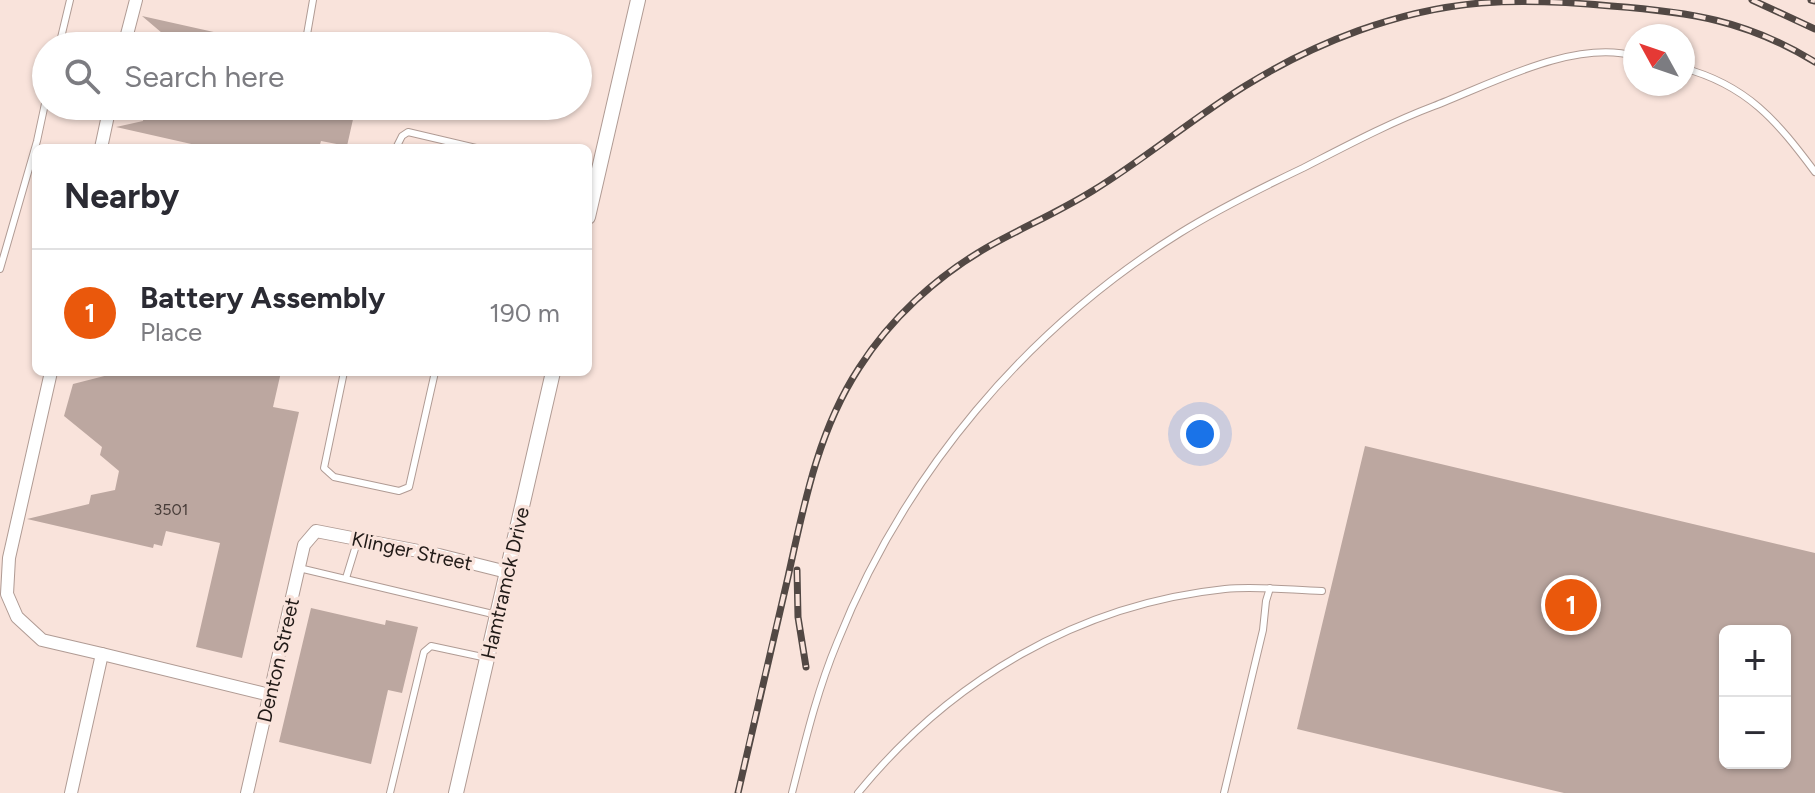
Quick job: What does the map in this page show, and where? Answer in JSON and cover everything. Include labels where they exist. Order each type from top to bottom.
[{"type":"street","points":[[128,32],[136,0]]},
{"type":"street","points":[[592,200],[638,0]]},
{"type":"street","points":[[102,144],[107,120]]},
{"type":"street","points":[[50,376],[9,558],[7,594],[17,617],[42,640],[270,695]]},
{"type":"street","name":"Hamtramck Drive","points":[[456,793],[552,376]]},
{"type":"street","name":"Klinger Street","points":[[316,531],[507,572]]},
{"type":"street","name":"Denton Street","points":[[247,793],[304,545],[316,531]]},
{"type":"street","points":[[71,793],[102,654]]},
{"type":"lane","points":[[62,32],[70,0]]},
{"type":"lane","points":[[307,32],[313,0]]},
{"type":"lane","points":[[792,793],[809,725],[836,644],[890,533],[934,464],[970,417],[1025,356],[1068,316],[1132,265],[1197,223],[1407,116],[1566,55],[1623,53]]},
{"type":"lane","points":[[1695,73],[1742,93],[1782,127],[1815,172]]},
{"type":"lane","points":[[36,144],[42,120]]},
{"type":"lane","points":[[398,144],[408,132],[459,144]]},
{"type":"lane","points":[[0,269],[32,158]]},
{"type":"lane","points":[[343,376],[324,468],[334,477],[399,491],[409,487],[434,376]]},
{"type":"lane","points":[[346,578],[358,539]]},
{"type":"lane","points":[[299,568],[497,615]]},
{"type":"lane","points":[[1224,793],[1270,588]]},
{"type":"lane","points":[[858,793],[908,736],[942,707],[978,680],[1055,636],[1097,619],[1154,602],[1227,589],[1322,591]]},
{"type":"lane","points":[[390,793],[424,652],[431,646],[487,658]]},
{"type":"building","points":[[142,16],[214,32],[161,32]]},
{"type":"building","points":[[353,120],[347,144],[321,141],[320,144],[191,144],[116,127],[143,121]]},
{"type":"building","points":[[104,376],[280,376],[273,407],[299,412],[242,658],[196,647],[220,543],[166,531],[162,546],[154,544],[153,548],[27,519],[89,504],[91,495],[115,490],[119,471],[100,455],[102,447],[64,416],[73,384]]},
{"type":"building","points":[[1365,446],[1815,553],[1815,793],[1564,793],[1297,729]]},
{"type":"building","points":[[311,608],[385,625],[386,620],[418,627],[402,693],[388,690],[371,764],[279,742]]},
{"type":"railway","points":[[1752,0],[1815,29]]},
{"type":"railway","points":[[1811,0],[1815,1]]},
{"type":"railway","points":[[738,793],[807,495],[833,417],[859,368],[885,333],[915,300],[967,259],[1094,190],[1226,98],[1272,70],[1329,42],[1419,13],[1481,3],[1514,2],[1579,3],[1666,11],[1741,27],[1815,62]]},
{"type":"railway","points":[[797,570],[798,617],[806,667]]},
{"type":"place","name":"Battery Assembly","points":[[1571,605]]}]
